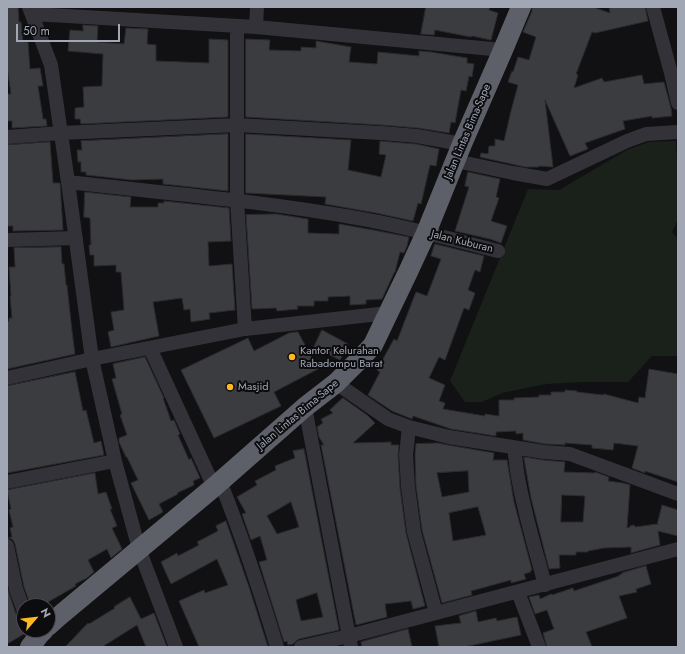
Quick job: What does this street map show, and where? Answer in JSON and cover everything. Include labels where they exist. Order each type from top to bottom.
[{"type":"highway","name":"Jalan Lintas Bima-Sape","points":[[56,619],[217,484],[305,407],[336,383],[373,345],[426,232],[521,7]]},
{"type":"street","points":[[256,27],[257,7]]},
{"type":"street","points":[[653,7],[678,103]]},
{"type":"street","points":[[176,647],[140,549],[115,461],[92,359],[51,65],[31,10],[116,13],[237,26],[503,50]]},
{"type":"street","points":[[237,26],[237,200],[245,329]]},
{"type":"street","points":[[7,137],[236,125],[395,134],[417,136],[512,173],[547,179],[627,141],[646,134],[678,132]]},
{"type":"street","name":"Jalan Kuburan","points":[[68,182],[237,200],[358,218],[426,232],[498,251]]},
{"type":"street","points":[[7,240],[76,238]]},
{"type":"street","points":[[7,378],[92,359],[245,329],[388,313]]},
{"type":"street","points":[[150,348],[217,484],[229,503],[261,594],[277,647]]},
{"type":"street","points":[[336,383],[388,419],[409,426],[449,437],[570,454],[678,494]]},
{"type":"street","points":[[305,407],[350,642]]},
{"type":"street","points":[[409,426],[406,455],[408,487],[414,532],[436,613]]},
{"type":"street","points":[[514,447],[521,494],[545,585]]},
{"type":"street","points":[[7,482],[115,461]]},
{"type":"street","points":[[7,546],[16,589],[19,598]]},
{"type":"street","points":[[302,647],[350,642],[436,613],[678,549]]},
{"type":"street","points":[[518,592],[539,647]]},
{"type":"shaded area","points":[[676,141],[678,219],[672,232],[678,239],[678,356],[652,356],[628,382],[546,384],[502,393],[482,402],[465,402],[450,381],[528,189],[559,190],[627,150],[648,142]]},
{"type":"building","points":[[7,7],[18,7],[23,42],[28,42],[30,69],[40,68],[43,86],[38,86],[43,119],[46,119],[47,126],[12,128],[12,121],[7,121],[7,94],[11,94],[7,67]]},
{"type":"building","points":[[426,7],[490,7],[489,10],[498,13],[491,40],[435,30],[434,35],[421,34]]},
{"type":"building","points":[[532,7],[593,7],[610,13],[609,7],[645,7],[648,21],[595,33],[592,32],[576,74],[578,75],[574,88],[602,78],[604,82],[642,75],[644,84],[664,82],[672,116],[652,118],[652,116],[623,121],[625,129],[585,143],[588,149],[570,156],[545,100],[553,167],[525,167],[480,157],[481,153],[488,154],[489,146],[495,146],[495,139],[504,141],[518,85],[508,82],[518,57],[529,60],[536,37],[523,32],[532,11]]},
{"type":"building","points":[[83,25],[98,26],[97,42],[124,44],[126,28],[148,29],[147,44],[156,45],[156,61],[209,63],[209,39],[228,40],[228,117],[81,124],[80,119],[75,119],[75,108],[84,107],[83,87],[102,86],[103,54],[68,51],[70,30],[83,31]]},
{"type":"building","points":[[246,39],[270,40],[269,50],[301,51],[301,47],[316,48],[316,41],[351,47],[349,62],[377,64],[378,52],[419,56],[419,51],[467,58],[467,63],[474,64],[472,77],[469,76],[466,91],[461,90],[455,123],[451,122],[449,133],[418,128],[381,125],[246,117]]},
{"type":"building","points":[[228,134],[228,191],[163,184],[163,179],[132,180],[86,175],[86,172],[81,172],[81,162],[78,162],[77,150],[82,150],[81,141]]},
{"type":"building","points":[[246,134],[351,140],[348,170],[381,177],[386,155],[379,154],[380,141],[416,144],[439,149],[436,166],[430,165],[421,204],[418,203],[413,221],[325,204],[326,197],[246,193]]},
{"type":"building","points":[[50,142],[53,183],[60,183],[63,230],[13,231],[13,226],[7,226],[7,145]]},
{"type":"building","points":[[468,172],[500,179],[496,197],[499,198],[491,221],[507,226],[501,243],[455,231],[469,187],[465,186]]},
{"type":"building","points":[[85,192],[131,197],[130,207],[158,207],[158,203],[164,203],[164,201],[229,208],[231,241],[208,242],[209,266],[232,264],[235,310],[209,313],[210,319],[191,322],[190,309],[184,310],[182,298],[153,302],[159,336],[111,347],[108,332],[114,330],[111,312],[124,310],[121,272],[116,272],[116,265],[94,266],[94,255],[90,255],[89,245],[91,245],[90,218],[84,217]]},
{"type":"building","points":[[276,214],[308,219],[308,233],[339,234],[339,224],[409,237],[404,253],[400,252],[395,272],[382,299],[366,300],[366,304],[350,305],[350,296],[328,297],[328,301],[314,301],[314,306],[297,306],[298,309],[277,311],[276,308],[252,309],[246,215]]},
{"type":"building","points":[[435,244],[484,256],[480,272],[475,270],[468,290],[475,293],[469,310],[464,308],[445,360],[439,357],[429,378],[445,385],[439,401],[445,403],[443,409],[485,416],[485,414],[499,416],[499,400],[539,397],[539,395],[551,395],[551,392],[565,392],[565,390],[604,394],[638,403],[639,397],[645,398],[649,369],[678,374],[678,482],[632,468],[638,446],[614,443],[613,450],[592,448],[592,445],[565,443],[565,445],[545,444],[523,440],[523,433],[516,434],[516,431],[496,432],[496,436],[451,429],[413,416],[412,419],[392,411],[368,395],[380,372],[377,370],[394,339],[397,341],[416,292],[427,296],[441,259],[431,256]]},
{"type":"building","points":[[61,247],[62,264],[64,264],[75,354],[7,369],[7,322],[9,321],[9,318],[12,318],[9,267],[15,267],[14,248]]},
{"type":"building","points":[[322,330],[348,344],[340,360],[314,347]]},
{"type":"building","points":[[298,332],[318,369],[274,392],[281,406],[214,438],[181,370],[248,338],[254,351],[289,333]]},
{"type":"building","points":[[145,357],[164,398],[171,421],[174,420],[180,434],[178,435],[189,460],[191,458],[200,478],[193,481],[194,485],[159,504],[163,512],[149,520],[131,483],[138,480],[119,442],[119,438],[127,435],[120,415],[122,414],[112,379],[116,378],[113,364]]},
{"type":"building","points":[[75,372],[83,411],[86,410],[94,443],[101,441],[104,455],[7,473],[7,386]]},
{"type":"building","points":[[343,398],[367,415],[375,423],[353,443],[391,442],[391,445],[399,445],[398,455],[400,488],[406,533],[425,606],[413,609],[411,601],[385,604],[387,617],[356,625],[321,445],[324,445],[319,437],[317,427],[323,423],[321,419],[333,413],[330,410]]},
{"type":"building","points":[[438,443],[494,453],[493,460],[507,460],[514,502],[532,570],[530,571],[531,572],[524,574],[526,579],[511,583],[511,580],[471,591],[472,595],[442,603],[422,530],[416,486],[416,444]],"holes":[[[468,471],[469,492],[442,497],[437,473]],[[478,507],[486,535],[453,541],[449,513]]]},
{"type":"building","points":[[304,449],[339,630],[299,639],[293,644],[288,645],[287,641],[284,642],[259,562],[267,560],[260,536],[251,540],[242,514],[246,513],[237,497],[257,485],[255,481],[276,470],[275,466],[295,458],[293,451]],"holes":[[[291,502],[299,527],[277,534],[267,516]],[[317,593],[323,617],[301,621],[296,600]]]},
{"type":"building","points":[[524,457],[565,462],[564,472],[595,472],[609,477],[608,481],[630,485],[627,528],[634,525],[635,527],[657,525],[662,505],[678,510],[678,536],[658,531],[660,545],[631,553],[631,547],[604,548],[588,552],[576,552],[576,555],[559,555],[560,568],[549,569],[531,498]],"holes":[[[562,495],[585,496],[583,522],[561,522]]]},
{"type":"building","points":[[95,473],[98,494],[106,492],[112,509],[110,509],[117,526],[112,528],[122,549],[111,558],[107,549],[88,560],[94,572],[87,578],[75,584],[76,586],[55,598],[28,598],[24,587],[15,544],[13,540],[7,538],[12,537],[10,528],[13,527],[9,510],[11,509],[7,490]]},
{"type":"building","points":[[226,521],[268,647],[199,647],[179,601],[204,590],[205,593],[228,585],[217,559],[171,584],[161,562],[177,553],[178,556],[199,545],[197,542],[218,531],[216,526]]},
{"type":"building","points":[[646,566],[651,584],[636,589],[637,592],[619,596],[627,618],[586,632],[592,647],[547,647],[543,633],[554,629],[547,610],[535,614],[529,597],[539,595],[540,599],[551,594],[552,595],[573,588],[574,591],[619,576],[622,573]]},
{"type":"building","points":[[7,587],[16,614],[17,638],[7,644]]},
{"type":"building","points":[[130,597],[141,619],[154,613],[167,647],[146,647],[137,625],[102,647],[65,647],[88,623],[89,624],[115,608],[114,607]]},
{"type":"building","points":[[476,611],[478,622],[496,618],[497,621],[517,617],[521,635],[464,647],[439,647],[435,626],[461,623],[459,616]]},
{"type":"building","points":[[408,629],[412,647],[362,647],[361,642]]},
{"type":"place","name":"Kantor Kelurahan Rabadompu Barat","points":[[292,357]]},
{"type":"place","name":"Masjid","points":[[230,387]]}]
